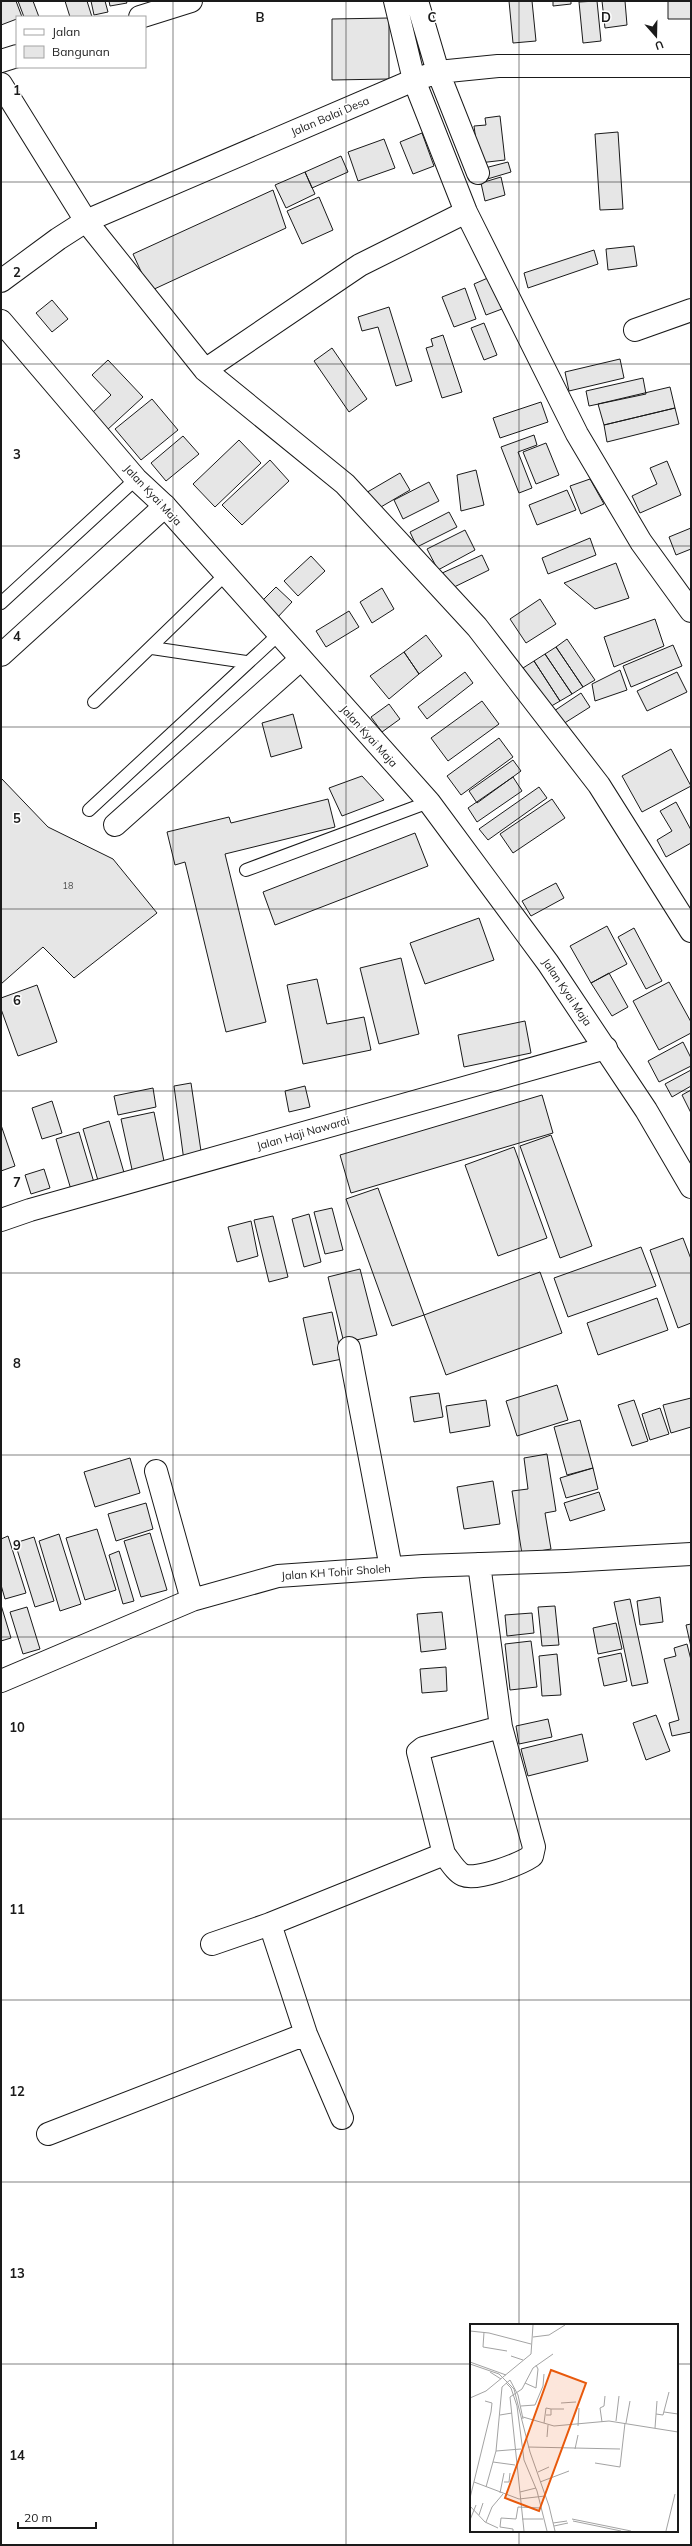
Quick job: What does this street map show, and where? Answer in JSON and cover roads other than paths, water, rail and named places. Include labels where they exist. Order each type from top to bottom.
[{"type":"street","points":[[143,16],[191,1]]},
{"type":"street","points":[[395,1],[414,80],[466,212],[542,359],[577,434],[641,542],[691,611]]},
{"type":"street","points":[[417,1],[438,72],[478,173]]},
{"type":"street","points":[[1,61],[16,56]]},
{"type":"street","name":"Jalan Balai Desa","points":[[1,281],[58,239],[86,221],[414,80],[438,72],[498,66],[691,66]]},
{"type":"street","points":[[1,84],[86,221],[206,370],[345,484],[477,627],[599,785],[691,931]]},
{"type":"street","points":[[206,370],[360,265],[466,212]]},
{"type":"street","points":[[635,330],[691,310]]},
{"type":"street","name":"Jalan Kyai Maja","points":[[1,321],[151,494],[429,802],[548,963],[606,1048],[646,1110],[691,1187]]},
{"type":"street","points":[[7,641],[151,494]]},
{"type":"street","points":[[115,825],[300,660]]},
{"type":"street","name":"Jalan Haji Nawardi","points":[[1,1220],[30,1210],[606,1048]]},
{"type":"street","points":[[349,1348],[392,1568]]},
{"type":"street","points":[[156,1471],[192,1600]]},
{"type":"street","name":"Jalan KH Tohir Sholeh","points":[[1,1681],[192,1600],[278,1576],[392,1568],[691,1554]]},
{"type":"street","points":[[479,1564],[501,1727],[534,1847],[532,1856],[522,1863],[473,1877],[462,1874],[444,1854],[418,1752],[423,1748],[501,1727]]},
{"type":"street","points":[[212,1944],[270,1924],[444,1854]]},
{"type":"street","points":[[270,1924],[306,2034],[342,2118]]},
{"type":"street","points":[[48,2134],[306,2034]]},
{"type":"lane","points":[[1,603],[151,494]]},
{"type":"lane","points":[[94,702],[152,648],[225,575]]},
{"type":"lane","points":[[89,810],[246,662],[278,635]]},
{"type":"lane","points":[[152,648],[246,662]]},
{"type":"lane","points":[[246,870],[429,802]]}]
